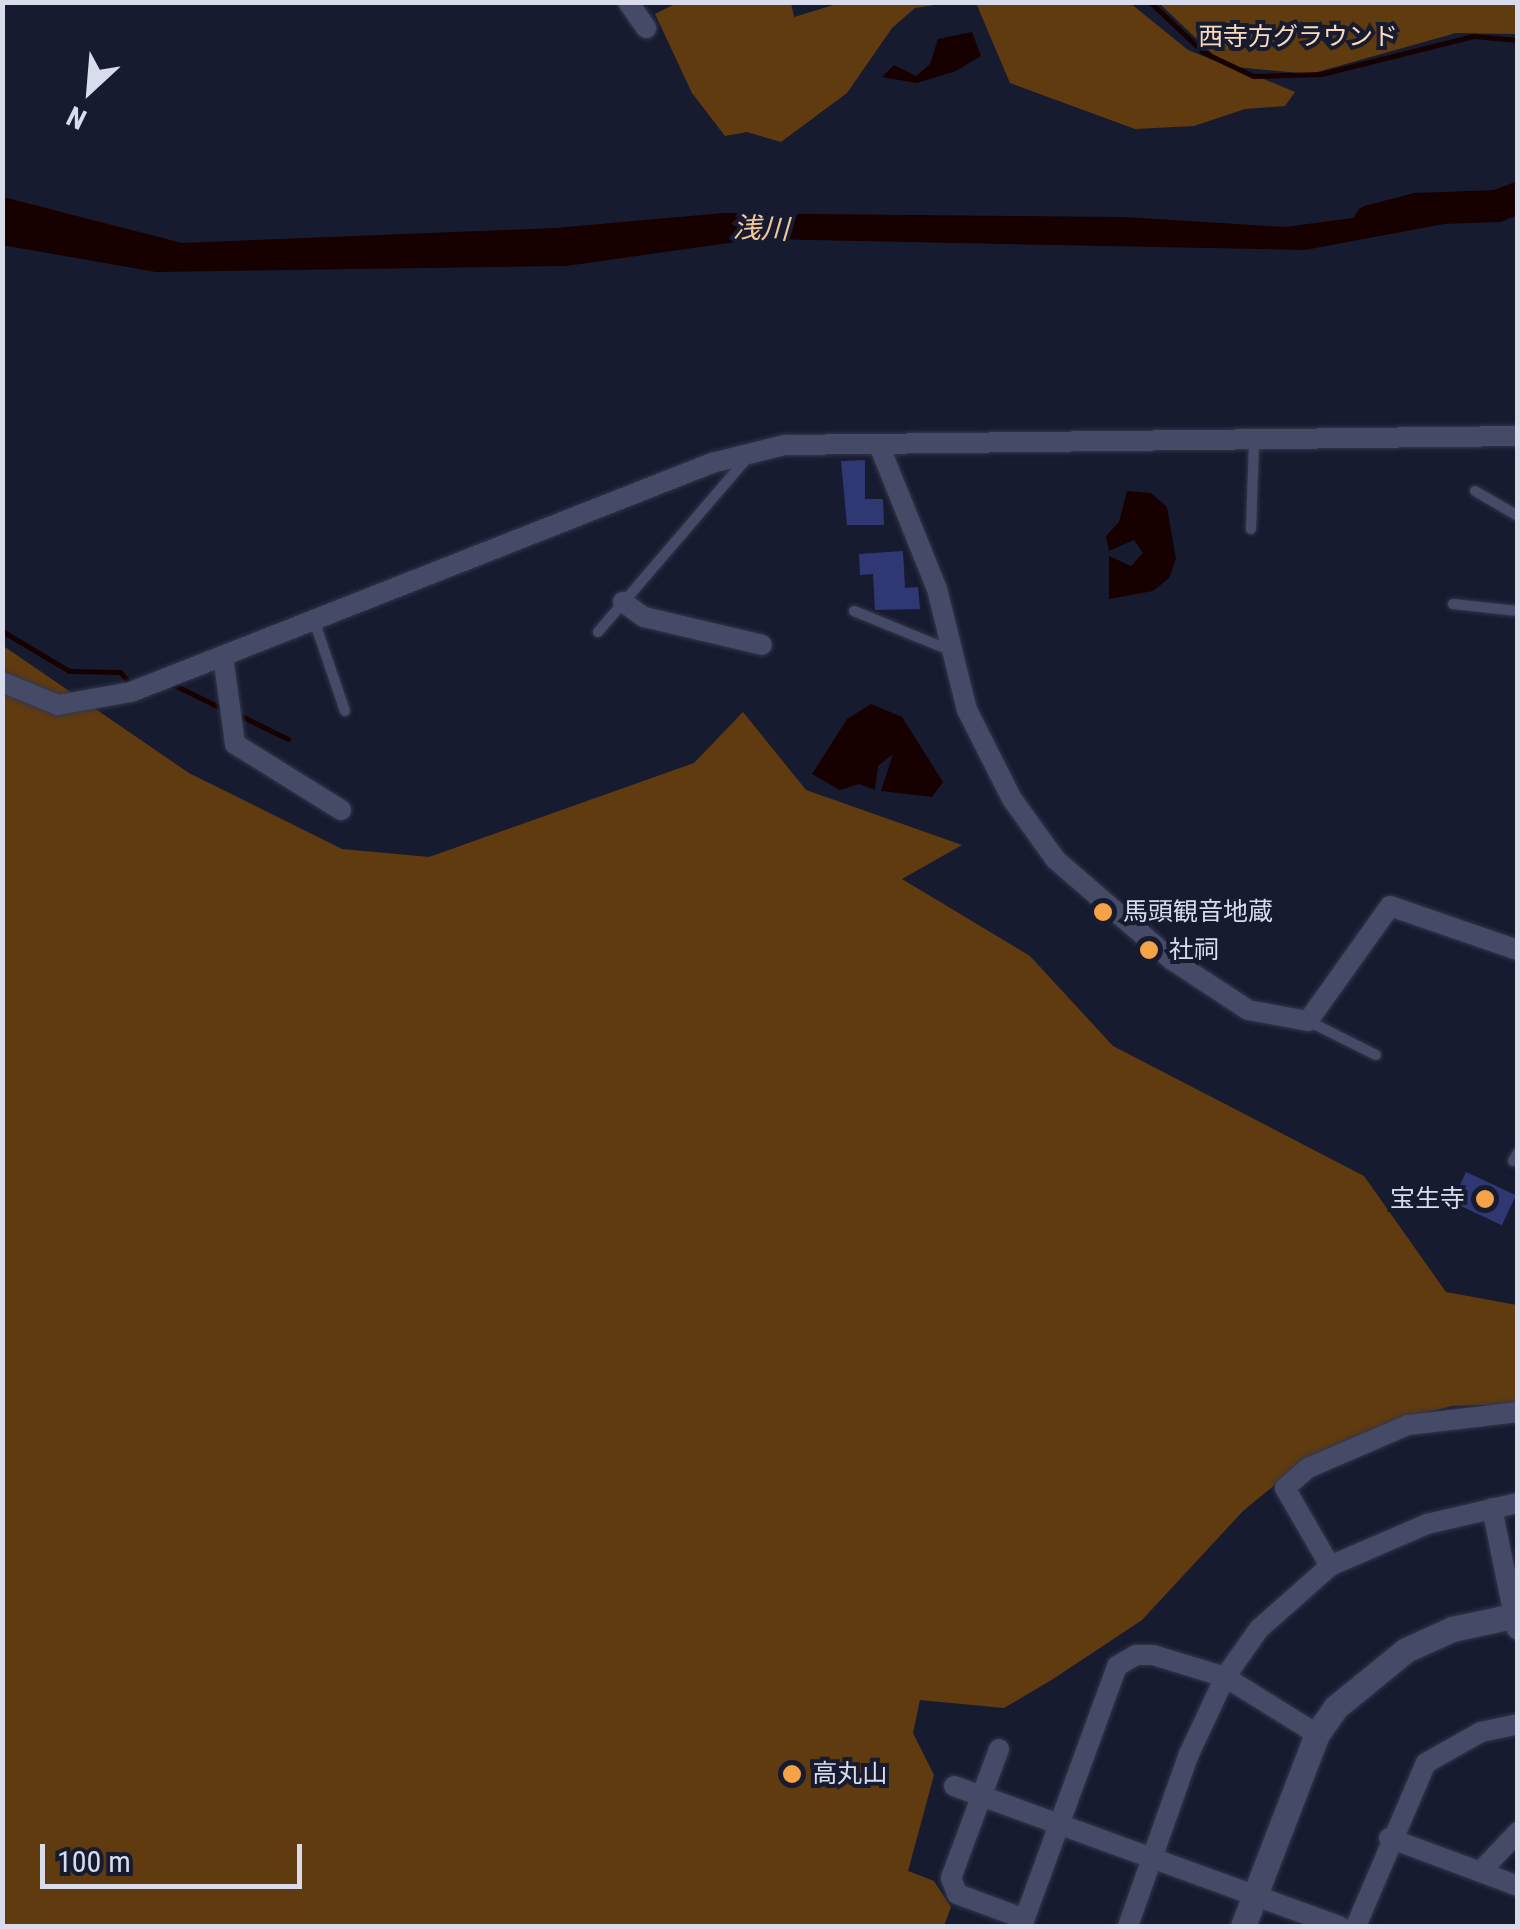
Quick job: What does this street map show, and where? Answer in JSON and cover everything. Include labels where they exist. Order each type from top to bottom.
[{"type":"street","points":[[628,2],[646,28]]},
{"type":"street","points":[[2,682],[33,698],[84,706],[223,656],[752,450],[1518,436]]},
{"type":"street","points":[[879,445],[937,589],[978,738],[1056,860],[1204,982],[1248,1010],[1308,1021],[1390,906],[1518,950]]},
{"type":"street","points":[[622,602],[644,617],[762,644]]},
{"type":"street","points":[[223,656],[235,744],[341,810]]},
{"type":"street","points":[[1330,1566],[1285,1488],[1308,1468],[1408,1426],[1518,1412]]},
{"type":"street","points":[[1128,1926],[1189,1754],[1225,1677],[1259,1629],[1330,1566],[1427,1524],[1518,1503]]},
{"type":"street","points":[[1242,1926],[1317,1734],[1368,1675],[1406,1650],[1514,1608],[1492,1508]]},
{"type":"street","points":[[999,1748],[952,1878],[958,1894],[1024,1923],[1117,1666],[1136,1655],[1153,1655],[1225,1677],[1317,1734]]},
{"type":"street","points":[[1356,1926],[1389,1838],[1426,1763],[1482,1732],[1518,1724]]},
{"type":"street","points":[[954,1786],[1340,1926]]},
{"type":"street","points":[[1480,1872],[1518,1832]]},
{"type":"street","points":[[1389,1838],[1518,1886]]},
{"type":"lane","points":[[1252,529],[1254,443]]},
{"type":"lane","points":[[598,632],[752,450]]},
{"type":"lane","points":[[1475,490],[1518,516]]},
{"type":"lane","points":[[1452,604],[1518,611]]},
{"type":"lane","points":[[854,611],[953,652]]},
{"type":"lane","points":[[314,620],[346,712]]},
{"type":"lane","points":[[1308,1021],[1376,1055]]},
{"type":"green space","points":[[679,2],[791,3],[794,17],[840,3],[949,3],[915,8],[892,28],[847,93],[781,142],[747,132],[725,136],[692,93],[655,14]]},
{"type":"green space","name":"西寺方グラウンド","points":[[976,3],[1130,3],[1188,50],[1223,64],[1159,3],[1517,3],[1517,34],[1456,33],[1310,74],[1235,67],[1295,92],[1285,106],[1245,109],[1194,126],[1135,129],[1010,83]]},
{"type":"green space","points":[[2,645],[189,773],[342,849],[429,857],[694,763],[743,712],[806,790],[962,845],[902,879],[1030,956],[1113,1046],[1364,1176],[1446,1292],[1517,1305],[1517,1404],[1452,1406],[1408,1417],[1309,1457],[1243,1511],[1142,1620],[1053,1679],[1004,1708],[920,1700],[913,1733],[934,1775],[908,1871],[934,1881],[951,1907],[944,1926],[3,1926]]},
{"type":"water","points":[[972,32],[981,56],[956,71],[917,83],[882,77],[894,65],[916,76],[930,64],[938,39]]},
{"type":"water","points":[[1517,196],[1508,212],[1305,250],[757,239],[566,266],[156,272],[2,245],[3,197],[182,243],[555,228],[724,213],[1125,217],[1285,227]]},
{"type":"water","points":[[1127,491],[1151,493],[1167,507],[1176,559],[1169,578],[1153,591],[1109,599],[1109,556],[1131,566],[1143,553],[1134,540],[1109,551],[1106,536],[1119,522]]},
{"type":"water","points":[[871,704],[902,717],[943,782],[932,797],[881,791],[893,754],[878,766],[875,790],[859,784],[840,790],[812,774],[847,719]]},
{"type":"building","points":[[865,460],[865,499],[883,499],[884,525],[847,525],[841,461]]},
{"type":"building","points":[[903,551],[905,588],[918,587],[920,609],[875,610],[873,574],[860,575],[859,554]]},
{"type":"building","name":"宝生寺","points":[[1466,1172],[1516,1195],[1502,1225],[1452,1202]]},
{"type":"waterway","points":[[1150,2],[1203,52],[1253,76],[1321,74],[1473,36],[1518,40]]},
{"type":"waterway","name":"浅川","points":[[1370,221],[1416,209],[1497,206],[1518,198]]},
{"type":"waterway","points":[[2,631],[69,671],[120,672],[127,680]]},
{"type":"waterway","points":[[172,684],[223,709]]},
{"type":"waterway","points":[[243,717],[288,739]]},
{"type":"place","name":"馬頭観音地蔵","points":[[1103,912]]},
{"type":"place","name":"社祠","points":[[1149,950]]},
{"type":"place","name":"宝生寺","points":[[1485,1199]]},
{"type":"place","name":"高丸山","points":[[792,1774]]}]
